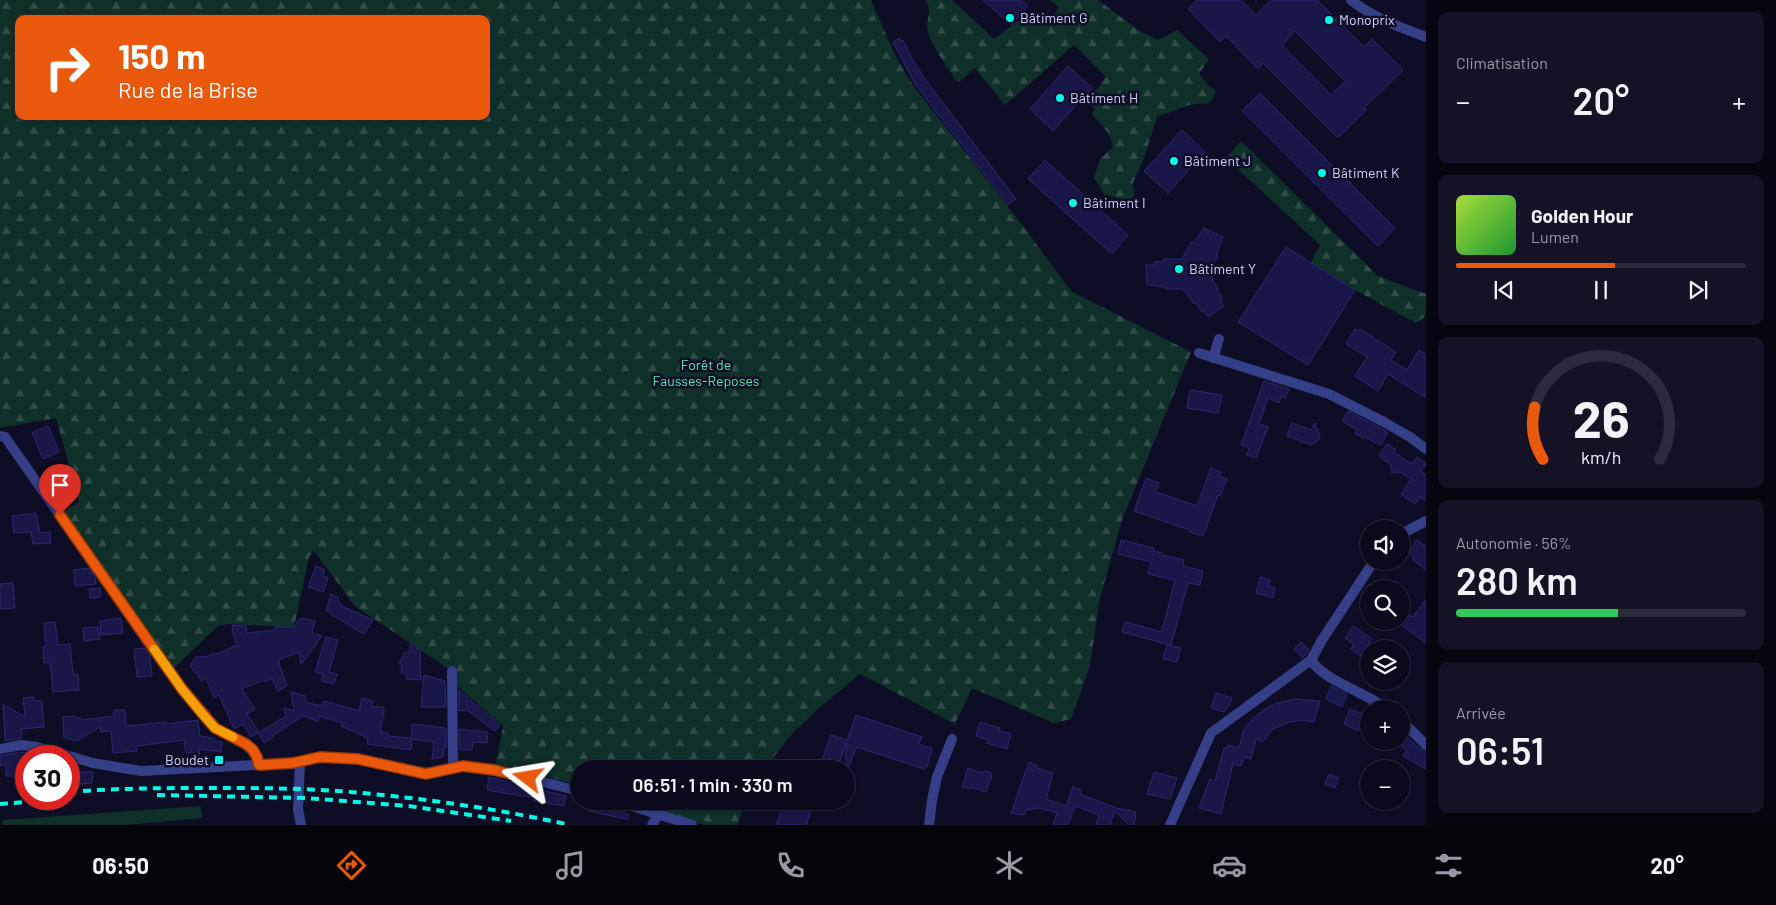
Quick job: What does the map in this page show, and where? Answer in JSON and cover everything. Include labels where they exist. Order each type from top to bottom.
[{"type":"street","points":[[1351,0],[1383,20],[1426,36]]},
{"type":"street","points":[[1212,358],[1219,339]]},
{"type":"street","points":[[1199,353],[1329,394],[1384,422],[1426,449]]},
{"type":"street","points":[[0,436],[5,437],[182,689],[215,728],[246,744],[253,750],[259,765]]},
{"type":"street","points":[[1410,529],[1426,521]]},
{"type":"street","points":[[1170,825],[1211,733],[1311,660],[1368,570]]},
{"type":"street","points":[[1311,660],[1315,666],[1334,679],[1371,700]]},
{"type":"street","points":[[452,671],[453,768]]},
{"type":"street","points":[[1410,729],[1426,745]]},
{"type":"street","points":[[929,825],[937,776],[952,739]]},
{"type":"street","points":[[0,749],[15,746]]},
{"type":"street","points":[[80,759],[141,771],[300,762],[320,757],[358,759],[426,774],[463,766],[494,770],[570,789]]},
{"type":"street","points":[[300,762],[298,809],[301,825]]},
{"type":"street","points":[[643,810],[692,825]]},
{"type":"street","points":[[652,825],[658,815]]},
{"type":"green space","name":"Forêt de Fausses-Reposes","points":[[0,0],[871,0],[896,57],[912,84],[1020,222],[1071,291],[1191,352],[1122,520],[1100,598],[1090,666],[1071,719],[1054,723],[972,688],[955,724],[860,674],[818,709],[792,734],[771,760],[570,760],[570,783],[496,764],[503,726],[454,683],[452,671],[355,606],[314,551],[309,557],[294,627],[229,624],[218,626],[174,668],[59,514],[79,502],[56,418],[0,428]]},
{"type":"green space","points":[[925,0],[952,0],[994,39],[1026,15],[1054,15],[1059,7],[1049,0],[1098,0],[1140,31],[1158,40],[1177,30],[1209,59],[1199,74],[1216,91],[1209,103],[1189,105],[1157,117],[1144,158],[1133,183],[1134,195],[1129,202],[1104,194],[1094,178],[1100,159],[1113,147],[1109,134],[1092,114],[1095,109],[1088,102],[1106,77],[1074,45],[1005,105],[975,68],[958,83],[928,33],[929,11]]},
{"type":"green space","points":[[1241,141],[1378,276],[1426,294],[1426,316],[1416,323],[1355,290],[1311,262],[1320,245],[1226,158]]},
{"type":"green space","points":[[201,806],[202,818],[127,825],[3,825],[2,820]]},
{"type":"green space","points":[[657,810],[743,810],[737,825],[704,825]]},
{"type":"building","name":"Bâtiment G","points":[[983,0],[1021,0],[1028,6],[1011,25]]},
{"type":"building","points":[[1197,0],[1241,0],[1256,15],[1271,0],[1317,0],[1364,47],[1372,39],[1403,70],[1364,108],[1366,110],[1338,138],[1263,63],[1258,69],[1226,36],[1220,42],[1188,9]],"holes":[[[1295,31],[1345,81],[1331,95],[1282,45]]]},
{"type":"building","points":[[900,38],[901,41],[903,40],[924,78],[1016,199],[1008,205],[915,84],[893,42]]},
{"type":"building","name":"Bâtiment H","points":[[1068,66],[1092,88],[1053,131],[1030,109]]},
{"type":"building","name":"Bâtiment K","points":[[1260,93],[1395,228],[1378,246],[1242,111]]},
{"type":"building","name":"Bâtiment J","points":[[1182,130],[1205,152],[1168,193],[1144,171]]},
{"type":"building","name":"Bâtiment I","points":[[1045,160],[1128,235],[1112,254],[1028,179]]},
{"type":"building","name":"Bâtiment Y","points":[[1204,228],[1223,237],[1216,255],[1218,256],[1209,273],[1218,289],[1224,306],[1208,317],[1196,303],[1194,304],[1183,289],[1166,289],[1165,287],[1147,285],[1146,265],[1164,262],[1164,259],[1182,259],[1191,242],[1193,243]]},
{"type":"building","points":[[1286,247],[1355,290],[1308,365],[1238,322]]},
{"type":"building","points":[[1355,329],[1358,332],[1360,329],[1396,352],[1391,360],[1407,370],[1419,350],[1426,355],[1426,398],[1388,374],[1378,391],[1355,376],[1367,357],[1346,344]]},
{"type":"building","points":[[1264,381],[1289,389],[1285,398],[1281,396],[1279,403],[1268,398],[1259,424],[1268,427],[1256,458],[1247,455],[1249,448],[1241,445]]},
{"type":"building","points":[[1190,390],[1222,395],[1218,413],[1187,408]]},
{"type":"building","points":[[1348,411],[1388,432],[1381,445],[1355,434],[1357,430],[1342,421]]},
{"type":"building","points":[[1292,423],[1311,430],[1315,423],[1320,437],[1318,441],[1311,445],[1287,436]]},
{"type":"building","points":[[48,426],[59,452],[43,459],[32,433]]},
{"type":"building","points":[[1387,444],[1395,449],[1394,452],[1411,464],[1417,457],[1426,464],[1421,471],[1426,475],[1426,501],[1420,497],[1415,504],[1401,494],[1411,479],[1400,472],[1392,473],[1391,465],[1379,456]]},
{"type":"building","points":[[1211,468],[1221,472],[1219,476],[1227,479],[1220,496],[1218,495],[1203,536],[1134,511],[1146,478],[1159,483],[1156,492],[1197,506]]},
{"type":"building","points":[[36,513],[40,533],[50,532],[51,543],[33,544],[31,532],[14,533],[12,516]]},
{"type":"building","points":[[1121,540],[1154,548],[1154,551],[1162,553],[1162,555],[1184,560],[1183,566],[1203,571],[1200,585],[1188,583],[1171,645],[1122,632],[1125,622],[1162,632],[1175,580],[1148,574],[1151,562],[1118,554]]},
{"type":"building","points":[[1417,540],[1426,547],[1426,570],[1413,560],[1410,549]]},
{"type":"building","points":[[316,566],[325,570],[323,576],[328,578],[323,592],[308,587]]},
{"type":"building","points":[[89,568],[96,584],[75,586],[74,570]]},
{"type":"building","points":[[1260,577],[1270,580],[1268,586],[1275,588],[1273,598],[1256,593]]},
{"type":"building","points":[[13,583],[15,608],[0,609],[0,584]]},
{"type":"building","points":[[100,588],[101,597],[90,598],[89,589]]},
{"type":"building","points":[[331,594],[338,598],[339,603],[344,607],[373,620],[364,634],[326,611]]},
{"type":"building","points":[[1426,599],[1426,643],[1408,630],[1410,630],[1410,615],[1413,617]]},
{"type":"building","points":[[121,618],[123,633],[101,635],[100,621]]},
{"type":"building","points":[[302,618],[315,621],[312,633],[322,636],[301,665],[299,652],[278,660],[287,686],[278,691],[272,678],[242,689],[255,709],[247,714],[259,732],[251,737],[243,724],[234,729],[219,695],[214,698],[206,678],[201,681],[191,666],[192,662],[196,657],[206,657],[214,653],[215,655],[237,645],[232,625],[246,626],[247,633],[275,630],[275,627],[295,627]]},
{"type":"building","points":[[55,622],[58,645],[70,644],[73,675],[78,674],[79,690],[53,692],[50,662],[44,663],[43,647],[46,646],[44,623]]},
{"type":"building","points":[[1353,626],[1372,639],[1360,640],[1360,656],[1351,649],[1354,644],[1345,638]]},
{"type":"building","points":[[98,627],[100,639],[84,641],[83,628]]},
{"type":"building","points":[[326,637],[338,640],[329,672],[337,674],[334,684],[321,681],[323,674],[315,672]]},
{"type":"building","points":[[1301,642],[1309,650],[1302,658],[1294,649]]},
{"type":"building","points":[[410,644],[420,650],[421,680],[406,679],[407,674],[401,673],[402,664],[399,664],[405,652],[410,652]]},
{"type":"building","points":[[1167,645],[1181,648],[1177,662],[1163,659]]},
{"type":"building","points":[[145,648],[150,655],[152,676],[137,677],[134,649]]},
{"type":"building","points":[[424,675],[445,681],[446,707],[421,707]]},
{"type":"building","points":[[1331,686],[1347,694],[1342,707],[1326,699]]},
{"type":"building","points":[[459,690],[500,725],[495,731],[467,710],[459,711]]},
{"type":"building","points":[[291,692],[306,696],[305,702],[322,706],[324,701],[359,711],[362,698],[373,701],[371,707],[384,707],[380,731],[388,733],[388,736],[411,738],[412,724],[446,728],[446,747],[444,747],[443,757],[432,759],[434,742],[412,739],[411,750],[367,744],[368,738],[341,726],[342,723],[319,716],[318,721],[303,716],[264,743],[258,733],[286,716],[284,708],[294,711]]},
{"type":"building","points":[[1216,693],[1232,698],[1224,712],[1211,708]]},
{"type":"building","points":[[34,697],[34,701],[42,701],[44,727],[21,729],[22,738],[5,741],[3,704],[25,717],[23,698]]},
{"type":"building","points":[[1296,699],[1320,701],[1314,722],[1302,720],[1289,722],[1273,729],[1262,742],[1256,739],[1251,759],[1244,757],[1241,766],[1233,763],[1221,814],[1199,808],[1210,779],[1215,781],[1224,748],[1227,748],[1228,745],[1239,748],[1244,729],[1263,710],[1276,703]]},
{"type":"building","points":[[1350,709],[1360,713],[1358,731],[1344,724]]},
{"type":"building","points":[[114,710],[125,710],[126,726],[198,720],[200,736],[222,742],[221,752],[199,749],[200,759],[192,752],[186,753],[184,740],[136,746],[137,751],[113,753],[111,731],[101,732],[100,727],[76,741],[64,737],[63,717],[75,716],[75,718],[81,718],[81,720],[114,716]]},
{"type":"building","points":[[856,715],[922,737],[919,744],[932,749],[927,767],[925,766],[924,769],[857,747],[851,760],[846,760],[846,743],[840,760],[822,760],[831,735],[847,740]]},
{"type":"building","points":[[980,722],[1000,728],[999,731],[1011,734],[1007,749],[987,743],[988,740],[976,736]]},
{"type":"building","points":[[459,729],[488,732],[487,743],[473,742],[472,750],[460,750]]},
{"type":"building","points":[[1410,740],[1426,752],[1426,769],[1403,756],[1407,750],[1410,750]]},
{"type":"building","points":[[15,753],[15,776],[6,776],[6,765],[0,765],[0,756]]},
{"type":"building","points":[[1029,762],[1038,766],[1037,768],[1053,773],[1046,799],[1066,806],[1073,787],[1081,790],[1080,794],[1116,808],[1136,812],[1134,825],[1129,825],[1115,811],[1110,825],[1096,825],[1099,815],[1075,806],[1068,825],[1053,825],[1057,813],[1039,808],[1026,810],[1024,815],[1011,813]]},
{"type":"building","points":[[968,768],[981,773],[985,771],[990,772],[992,776],[986,792],[971,787],[971,789],[962,787]]},
{"type":"building","points":[[80,772],[93,772],[92,783],[80,784]]},
{"type":"building","points":[[1154,772],[1177,778],[1170,799],[1147,794]]},
{"type":"building","points":[[1329,774],[1339,778],[1335,788],[1325,784]]},
{"type":"building","points":[[489,777],[566,796],[564,806],[533,801],[534,798],[487,790]]},
{"type":"building","points":[[617,810],[629,815],[627,819],[588,811]]},
{"type":"building","points":[[782,810],[811,810],[806,825],[776,825]]},
{"type":"railway","points":[[80,791],[177,788],[275,788],[338,791],[454,804],[513,813],[570,825]]},
{"type":"railway","points":[[157,795],[306,798],[409,806],[511,821]]},
{"type":"railway","points":[[0,804],[15,803]]},
{"type":"slow traffic","points":[[154,649],[204,716],[215,728],[233,737]]},
{"type":"place","name":"Bâtiment G","points":[[1010,18]]},
{"type":"place","name":"Monoprix","points":[[1329,20]]},
{"type":"place","name":"Bâtiment H","points":[[1060,98]]},
{"type":"place","name":"Bâtiment J","points":[[1174,161]]},
{"type":"place","name":"Bâtiment K","points":[[1322,173]]},
{"type":"place","name":"Bâtiment I","points":[[1073,203]]},
{"type":"place","name":"Bâtiment Y","points":[[1179,269]]},
{"type":"place","name":"Boudet","points":[[219,760]]},
{"type":"route","points":[[60,515],[182,689],[215,728],[246,744],[253,750],[259,765],[293,763],[320,757],[358,759],[426,774],[463,766],[494,770],[528,778]]}]
